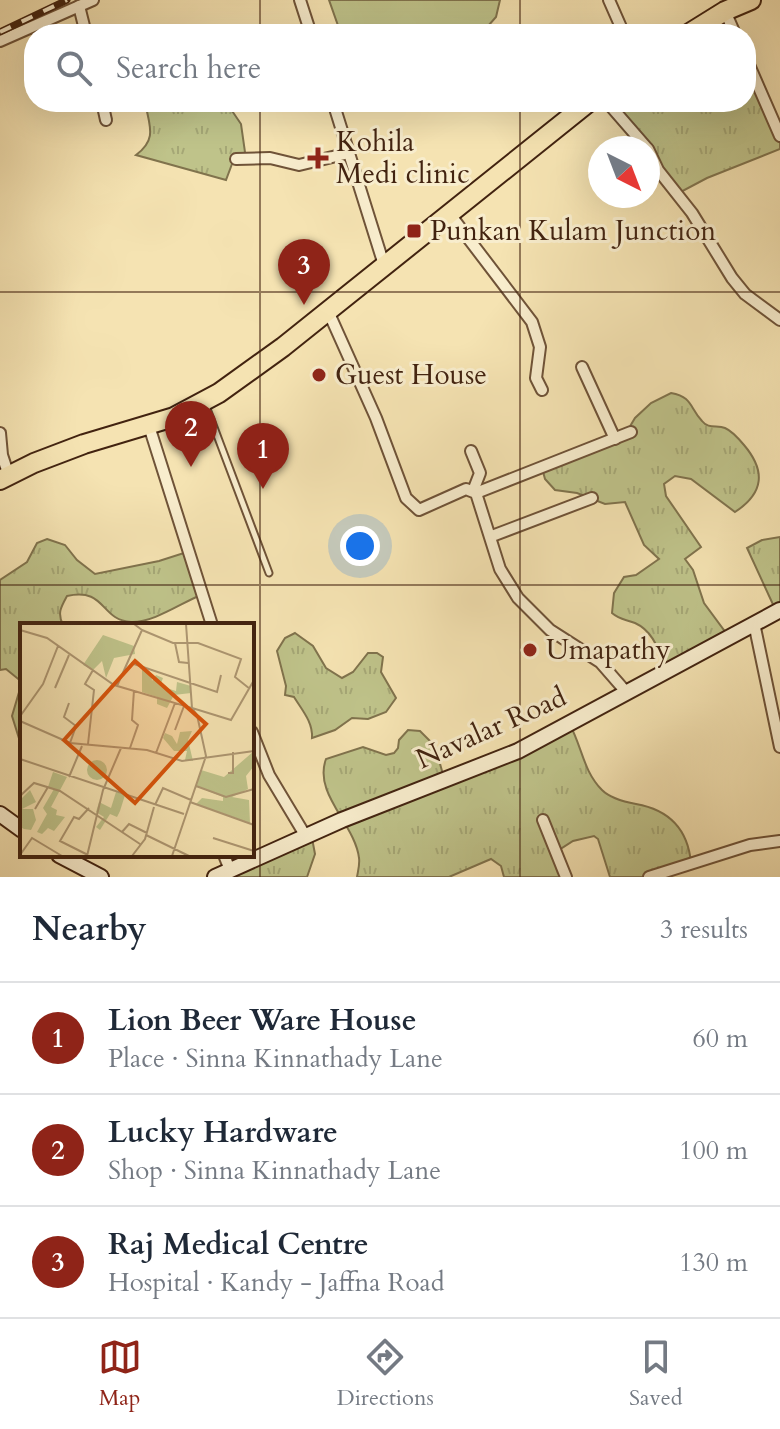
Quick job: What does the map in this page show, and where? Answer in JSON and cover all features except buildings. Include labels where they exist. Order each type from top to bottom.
[{"type":"highway","points":[[704,24],[751,0]]},
{"type":"highway","points":[[4,478],[84,444],[174,417],[204,401],[328,311],[576,112]]},
{"type":"street","points":[[38,24],[93,0]]},
{"type":"street","points":[[300,0],[308,24]]},
{"type":"street","points":[[609,0],[620,24]]},
{"type":"street","points":[[79,6],[84,24]]},
{"type":"street","points":[[725,11],[731,24]]},
{"type":"street","points":[[0,41],[24,30]]},
{"type":"street","points":[[756,81],[780,136]]},
{"type":"street","points":[[104,112],[106,120]]},
{"type":"street","points":[[336,112],[384,265]]},
{"type":"street","points":[[616,112],[637,136]]},
{"type":"street","points":[[236,159],[270,158],[299,165],[349,153]]},
{"type":"street","points":[[660,173],[692,213],[745,294],[780,320]]},
{"type":"street","points":[[449,213],[532,322],[540,347],[536,378],[542,390]]},
{"type":"street","points":[[328,311],[376,418],[406,498],[419,510],[466,489],[474,492],[631,432]]},
{"type":"street","points":[[582,367],[615,439]]},
{"type":"street","points":[[149,426],[211,623]]},
{"type":"street","points":[[0,433],[4,478]]},
{"type":"street","points":[[471,451],[480,478],[474,492],[492,536],[500,568],[518,598],[550,630],[600,662],[627,693]]},
{"type":"street","points":[[492,536],[592,498]]},
{"type":"street","name":"Navalar Road","points":[[215,877],[305,835],[518,751],[780,610]]},
{"type":"street","points":[[754,623],[780,747]]},
{"type":"street","points":[[254,737],[269,775],[305,835]]},
{"type":"street","points":[[0,814],[20,829]]},
{"type":"street","points":[[543,820],[566,877]]},
{"type":"street","points":[[649,877],[750,845],[780,841]]},
{"type":"street","points":[[63,857],[101,877]]},
{"type":"street","points":[[225,857],[230,870]]},
{"type":"lane","points":[[204,401],[269,573]]},
{"type":"green space","points":[[329,0],[500,0],[496,17],[490,24],[337,24]]},
{"type":"green space","points":[[756,81],[780,136],[780,149],[707,178],[677,194],[660,172],[660,136],[633,136],[615,112],[756,112]]},
{"type":"green space","points":[[147,112],[233,112],[241,124],[245,152],[232,164],[226,180],[136,155],[150,137]]},
{"type":"green space","points":[[671,393],[687,400],[704,423],[725,428],[735,435],[756,464],[759,481],[752,497],[735,512],[691,479],[675,476],[664,484],[666,496],[701,547],[685,559],[693,570],[704,603],[729,637],[667,671],[656,644],[647,632],[612,613],[614,593],[624,577],[636,575],[659,559],[644,545],[625,502],[605,504],[577,493],[555,490],[545,479],[541,464],[568,451],[615,437],[629,428],[651,403]]},
{"type":"green space","points":[[780,537],[780,610],[776,611],[747,548],[762,540]]},
{"type":"green space","points":[[47,539],[65,545],[77,560],[95,574],[187,552],[201,595],[158,616],[131,622],[113,616],[89,596],[67,596],[60,613],[61,621],[20,623],[20,680],[6,669],[0,670],[0,580],[27,562],[37,543]]},
{"type":"green space","points":[[295,633],[313,646],[326,668],[342,678],[353,672],[368,653],[383,657],[381,672],[396,698],[386,712],[368,719],[352,718],[335,730],[312,738],[311,727],[303,711],[294,697],[285,695],[286,686],[277,651],[285,638]]},
{"type":"green space","points":[[20,689],[20,742],[12,716]]},
{"type":"green space","points":[[569,723],[587,767],[602,790],[614,798],[648,807],[668,817],[686,841],[691,863],[649,877],[610,877],[598,839],[594,836],[573,841],[556,852],[566,877],[504,877],[501,866],[491,859],[449,877],[357,877],[359,860],[356,845],[325,784],[326,759],[363,747],[386,755],[394,753],[399,740],[408,730],[420,731],[435,746],[444,778]]},
{"type":"green space","points":[[311,833],[315,854],[307,877],[217,877]]},
{"type":"railway","points":[[0,32],[67,0]]},
{"type":"place","name":"Kohila Medi clinic","points":[[318,158]]},
{"type":"place","name":"Punkan Kulam Junction","points":[[414,231]]},
{"type":"place","name":"Raj Medical Centre","points":[[304,305]]},
{"type":"place","name":"Guest House","points":[[319,375]]},
{"type":"place","name":"Lucky Hardware","points":[[191,467]]},
{"type":"place","name":"Lion Beer Ware House","points":[[263,489]]},
{"type":"place","name":"Umapathy","points":[[530,650]]}]
